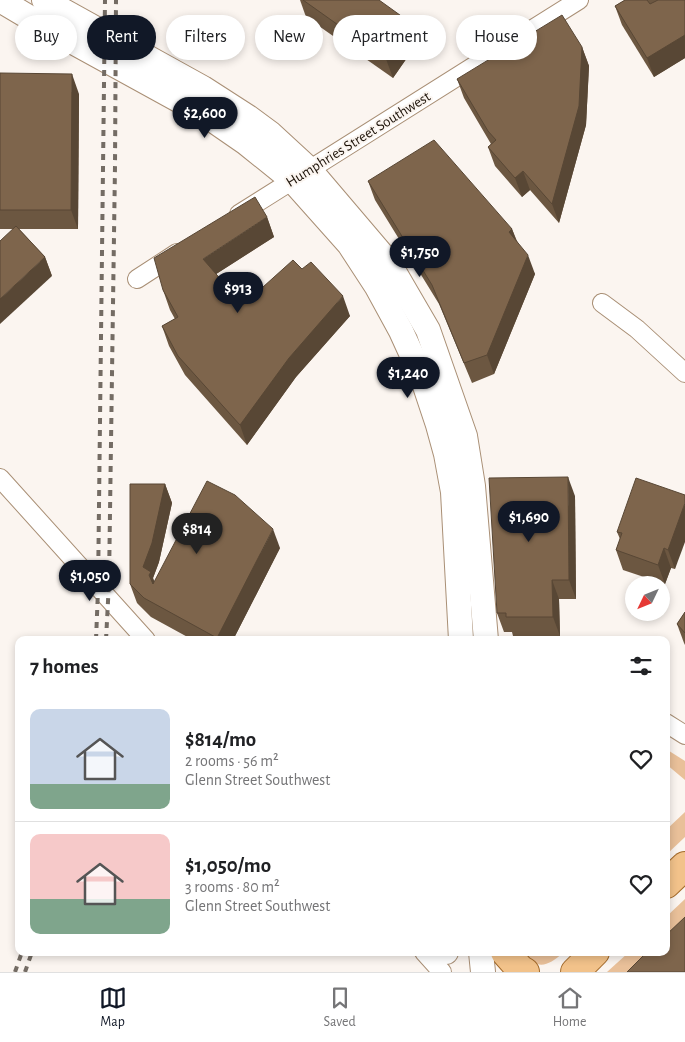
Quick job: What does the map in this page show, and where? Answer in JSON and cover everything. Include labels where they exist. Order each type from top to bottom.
[{"type":"main road","points":[[0,0],[204,114],[246,143],[301,174],[389,263],[428,330],[465,436],[473,486],[486,636]]},
{"type":"main road","points":[[44,0],[217,97],[271,134],[301,174],[377,286],[401,331],[422,377],[446,454],[453,492],[462,636]]},
{"type":"main road","points":[[670,880],[685,866]]},
{"type":"main road","points":[[481,956],[483,972]]},
{"type":"main road","points":[[505,956],[505,972]]},
{"type":"main road","points":[[508,956],[520,970],[525,972]]},
{"type":"street","name":"Humphries Street Southwest","points":[[227,221],[579,0]]},
{"type":"street","points":[[137,279],[194,242]]},
{"type":"street","points":[[602,303],[637,328],[685,372]]},
{"type":"street","points":[[0,478],[142,636]]},
{"type":"street","points":[[670,726],[685,735]]},
{"type":"street","points":[[428,956],[442,972]]},
{"type":"shaded area","points":[[670,752],[685,761],[685,780],[670,767]]},
{"type":"shaded area","points":[[685,812],[685,837],[670,851],[670,826]]},
{"type":"shaded area","points":[[685,899],[685,920],[670,934],[670,913]]},
{"type":"shaded area","points":[[526,956],[559,956],[543,965]]},
{"type":"shaded area","points":[[625,956],[649,956],[632,972],[607,972]]},
{"type":"building","points":[[303,0],[379,0],[400,15],[333,15],[333,21]]},
{"type":"building","points":[[625,0],[647,0],[650,4],[658,0],[685,0],[685,35],[647,58],[615,6]]},
{"type":"building","points":[[562,15],[582,47],[579,106],[552,204],[523,171],[515,178],[488,147],[496,140],[488,131],[457,79],[488,60],[537,60],[537,30]]},
{"type":"building","points":[[0,73],[72,74],[71,210],[0,210]]},
{"type":"building","points":[[434,140],[512,229],[509,232],[528,255],[487,355],[464,363],[432,285],[368,181]]},
{"type":"building","points":[[255,197],[267,217],[203,259],[243,305],[293,260],[302,269],[311,262],[343,296],[289,358],[240,425],[178,356],[162,326],[178,317],[163,290],[154,258]]},
{"type":"building","points":[[16,226],[45,257],[0,299],[0,241]]},
{"type":"building","points":[[568,477],[569,580],[552,580],[553,617],[506,617],[506,613],[497,613],[489,478]]},
{"type":"building","points":[[636,478],[685,495],[685,503],[668,550],[664,548],[658,565],[616,550],[622,533],[617,532]]},
{"type":"building","points":[[207,481],[235,495],[273,529],[218,636],[213,636],[144,598],[130,584],[130,484],[165,484],[152,543],[143,567],[151,572],[149,575],[153,584]]},
{"type":"building","points":[[685,612],[685,633],[677,624]]},
{"type":"building","points":[[685,917],[685,972],[627,972],[643,956],[670,956],[670,931]]},
{"type":"railway","points":[[96,636],[105,0]]},
{"type":"railway","points":[[106,636],[109,582],[116,0]]},
{"type":"railway","points":[[15,972],[21,956]]},
{"type":"railway","points":[[25,972],[31,956]]}]
